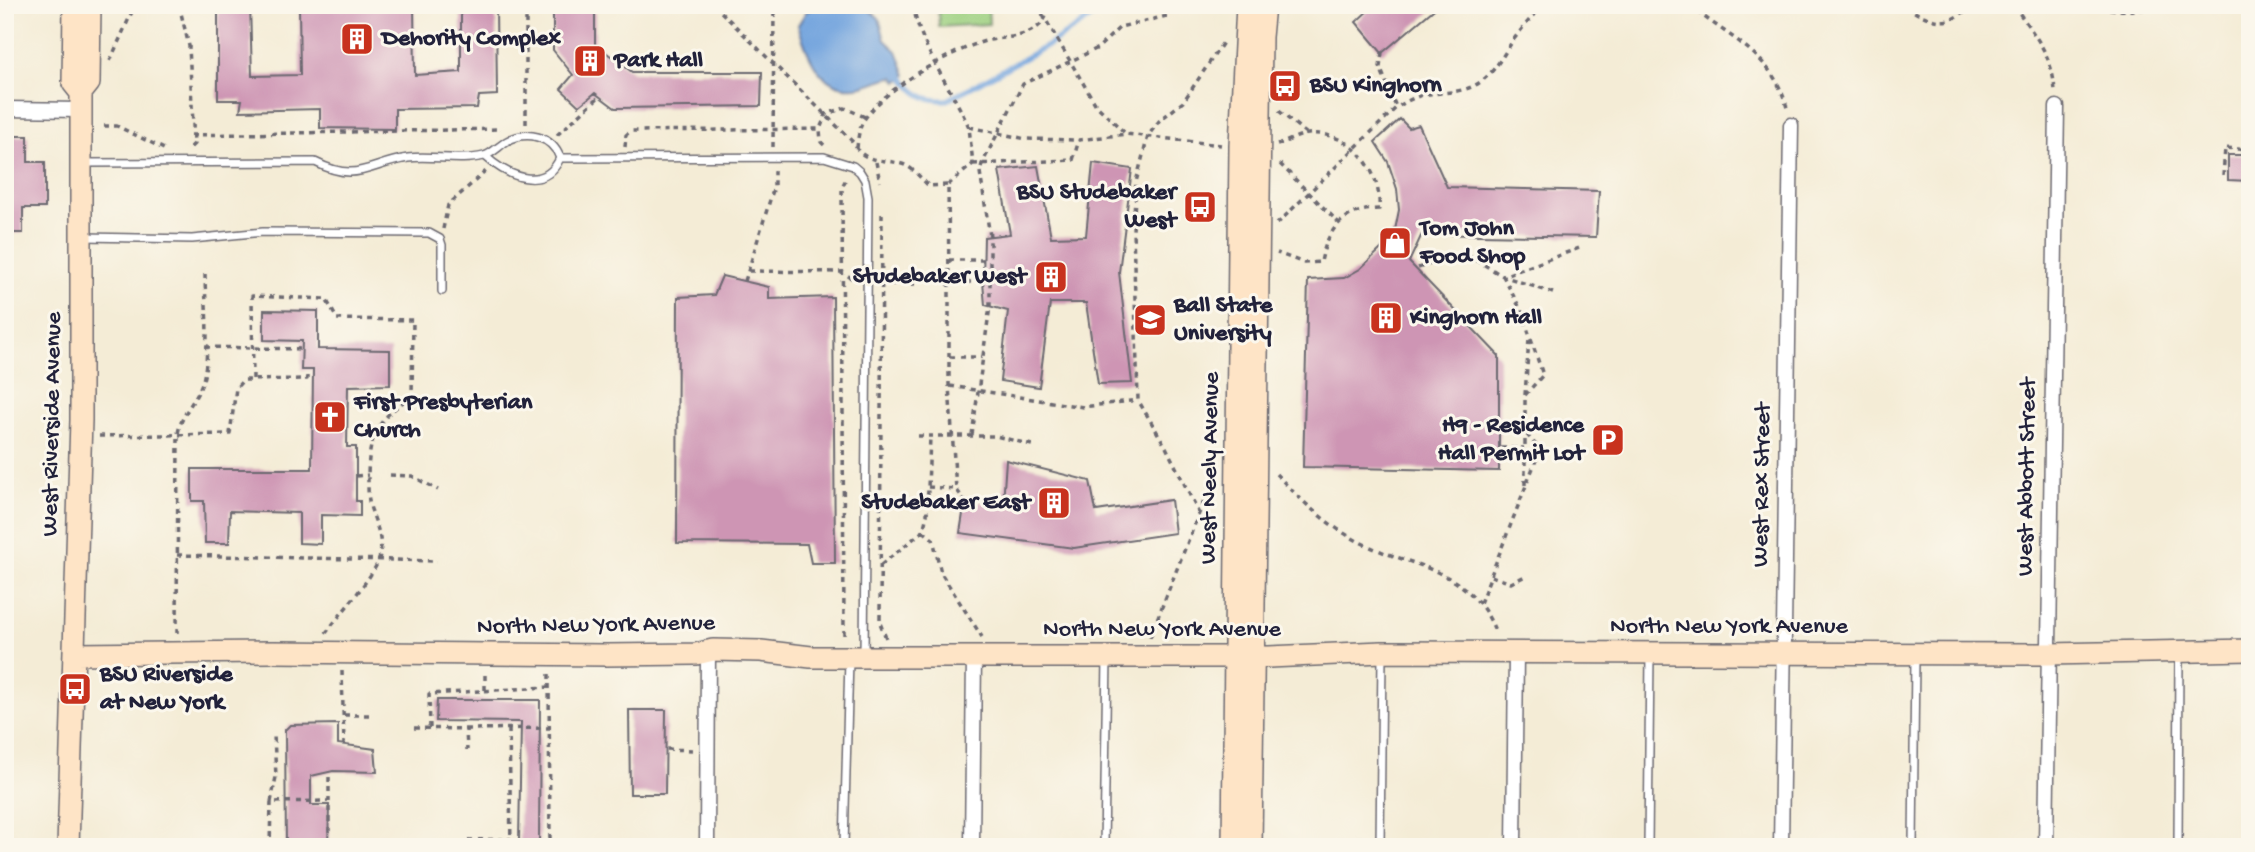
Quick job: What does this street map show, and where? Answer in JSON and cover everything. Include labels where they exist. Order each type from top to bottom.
[{"type":"street","name":"West Riverside Avenue","points":[[68,847],[76,654],[81,420],[81,101],[73,83],[74,5]]},
{"type":"street","points":[[5,109],[81,101],[89,83],[90,5]]},
{"type":"street","name":"West Neely Avenue","points":[[1247,5],[1240,145],[1244,656],[1251,847]]},
{"type":"street","name":"West Neely Avenue","points":[[1233,847],[1244,656],[1264,5]]},
{"type":"street","name":"West Abbott Street","points":[[2046,847],[2057,107]]},
{"type":"street","name":"West Rex Street","points":[[1780,847],[1791,125]]},
{"type":"street","points":[[972,647],[972,847]]},
{"type":"street","name":"North New York Avenue","points":[[76,654],[286,652],[606,655],[761,651],[811,657],[857,657],[972,647],[1107,656],[1382,652],[2049,654],[2250,650]]},
{"type":"street","points":[[707,847],[708,651]]},
{"type":"street","points":[[1514,847],[1516,653]]},
{"type":"lane","points":[[81,163],[314,162],[332,171],[369,172],[407,158],[485,156],[516,137],[531,135],[545,139],[556,148],[560,158],[556,168],[548,174],[532,178],[502,172],[485,156]]},
{"type":"lane","points":[[560,158],[774,155],[824,157],[841,160],[860,172],[865,180],[869,197],[870,284],[857,657],[844,847]]},
{"type":"lane","points":[[81,237],[192,239],[277,232],[429,233],[440,239],[442,291]]},
{"type":"lane","points":[[1380,847],[1382,652]]},
{"type":"lane","points":[[2178,847],[2179,652]]},
{"type":"lane","points":[[1913,847],[1915,653]]},
{"type":"lane","points":[[1648,847],[1650,654]]},
{"type":"lane","points":[[1104,847],[1107,656]]},
{"type":"path","points":[[106,65],[113,58],[135,5]]},
{"type":"path","points":[[179,5],[189,46],[191,135],[194,144],[191,149],[184,150]]},
{"type":"path","points":[[526,5],[526,126]]},
{"type":"path","points":[[714,5],[826,114],[853,142],[857,151]]},
{"type":"path","points":[[745,281],[774,187],[774,5]]},
{"type":"path","points":[[912,5],[916,21],[936,65],[969,127],[973,164]]},
{"type":"path","points":[[1037,5],[1096,105],[1126,134]]},
{"type":"path","points":[[856,156],[860,127],[865,117],[893,89],[977,44],[1026,34],[1039,27],[1049,5]]},
{"type":"path","points":[[972,435],[990,306],[990,236],[980,172],[982,164],[1023,83],[1036,75],[1072,63],[1098,48],[1120,27],[1167,16],[1180,5]]},
{"type":"path","points":[[1269,228],[1275,226],[1396,108],[1414,95],[1463,90],[1480,82],[1497,67],[1514,38],[1542,5]]},
{"type":"path","points":[[1689,5],[1763,59],[1783,89],[1791,125]]},
{"type":"path","points":[[1907,5],[1911,11],[1941,23],[1951,21],[1973,5]]},
{"type":"path","points":[[2014,5],[2041,40],[2053,72],[2057,107]]},
{"type":"path","points":[[2090,5],[2113,11],[2145,10],[2166,5]]},
{"type":"path","points":[[1223,541],[1223,555],[1217,552],[1166,447],[1138,400],[1132,230],[1136,182],[1148,136],[1190,93],[1229,35],[1229,49]]},
{"type":"path","points":[[1382,53],[1380,68],[1396,108]]},
{"type":"path","points":[[563,141],[556,136],[600,96]]},
{"type":"path","points":[[826,114],[845,108],[865,117]]},
{"type":"path","points":[[1278,109],[1307,134]]},
{"type":"path","points":[[826,114],[820,129],[821,142],[832,146]]},
{"type":"path","points":[[104,126],[117,126],[150,144],[173,149]]},
{"type":"path","points":[[517,127],[535,128]]},
{"type":"path","points":[[969,127],[1035,139],[1079,139],[1126,134],[1227,145]]},
{"type":"path","points":[[191,135],[509,128]]},
{"type":"path","points":[[615,148],[625,148],[626,135],[631,131],[820,129]]},
{"type":"path","points":[[1268,254],[1278,253],[1304,263],[1321,262],[1324,245],[1338,222],[1357,211],[1379,209],[1376,178],[1355,149],[1335,138],[1307,134],[1271,146]]},
{"type":"path","points":[[851,151],[857,151],[876,162],[901,164],[914,170],[929,186],[948,185],[973,164],[1073,160],[1079,139]]},
{"type":"path","points":[[2223,176],[2225,148],[2250,149]]},
{"type":"path","points":[[1271,155],[1338,222]]},
{"type":"path","points":[[876,162],[882,192]]},
{"type":"path","points":[[440,239],[448,205],[485,171]]},
{"type":"path","points":[[844,635],[842,187],[847,177]]},
{"type":"path","points":[[948,185],[949,386],[956,489],[965,501]]},
{"type":"path","points":[[882,205],[880,623],[884,637],[895,640]]},
{"type":"path","points":[[1503,276],[1582,247]]},
{"type":"path","points":[[1418,268],[1451,257],[1471,257],[1503,276],[1553,293]]},
{"type":"path","points":[[948,260],[983,260]]},
{"type":"path","points":[[749,271],[842,272],[860,284],[918,284]]},
{"type":"path","points":[[177,639],[178,434],[180,418],[200,392],[205,373],[205,272]]},
{"type":"path","points":[[1503,276],[1521,310],[1544,375],[1525,395]]},
{"type":"path","points":[[948,282],[983,282]]},
{"type":"path","points":[[253,379],[252,296],[326,299],[337,319],[413,320],[412,396],[395,407],[380,424],[370,443],[368,475],[371,511],[380,528],[379,559],[322,638]]},
{"type":"path","points":[[1526,488],[1524,431],[1530,337]]},
{"type":"path","points":[[205,347],[302,349]]},
{"type":"path","points":[[949,357],[982,357]]},
{"type":"path","points":[[92,436],[230,434],[236,388],[243,380],[307,379],[307,370]]},
{"type":"path","points":[[949,386],[1083,407],[1138,400]]},
{"type":"path","points":[[1480,603],[1540,450],[1524,431]]},
{"type":"path","points":[[918,436],[996,436],[1032,444]]},
{"type":"path","points":[[881,565],[923,531],[930,436]]},
{"type":"path","points":[[1501,448],[1524,448]]},
{"type":"path","points":[[1161,639],[1149,639],[1219,464]]},
{"type":"path","points":[[1269,470],[1304,504],[1332,526],[1356,540],[1438,571],[1457,582],[1480,603],[1496,639]]},
{"type":"path","points":[[356,476],[368,475]]},
{"type":"path","points":[[390,475],[412,476],[438,490]]},
{"type":"path","points":[[928,487],[956,489]]},
{"type":"path","points":[[923,531],[933,539],[941,573],[983,638],[972,647]]},
{"type":"path","points":[[177,555],[437,561]]},
{"type":"path","points":[[1491,576],[1511,583],[1527,575]]},
{"type":"path","points":[[342,669],[344,745]]},
{"type":"path","points":[[430,728],[429,694],[548,687],[550,847]]},
{"type":"path","points":[[344,715],[371,715]]},
{"type":"path","points":[[414,728],[550,729]]},
{"type":"path","points":[[466,729],[467,750]]},
{"type":"path","points":[[509,729],[511,847]]},
{"type":"path","points":[[270,847],[271,802],[276,777],[274,735]]},
{"type":"path","points":[[667,749],[707,751]]},
{"type":"path","points":[[329,777],[329,847]]},
{"type":"path","points":[[271,802],[328,801]]},
{"type":"path","points":[[468,840],[511,839]]},
{"type":"green space","points":[[938,5],[988,5],[989,24],[939,27]]},
{"type":"water","points":[[817,5],[855,5],[868,9],[879,18],[885,40],[897,51],[906,75],[898,82],[895,77],[891,77],[863,86],[849,87],[837,85],[827,79],[812,61],[798,25],[806,12]]},
{"type":"building","name":"Dehority Complex","points":[[218,5],[250,5],[252,76],[300,75],[299,5],[414,5],[415,75],[461,72],[461,5],[496,5],[497,95],[479,96],[477,108],[395,109],[395,129],[320,128],[320,109],[240,111],[242,100],[218,100]]},
{"type":"building","name":"Park Hall","points":[[553,5],[595,5],[595,44],[632,72],[762,72],[761,106],[615,108],[595,93],[579,106],[561,89],[573,75],[553,50]]},
{"type":"building","points":[[1374,5],[1439,5],[1382,53],[1356,22]]},
{"type":"building","name":"Kinghorn Hall","points":[[1400,119],[1409,128],[1419,125],[1447,187],[1599,191],[1596,237],[1422,234],[1409,262],[1499,356],[1499,471],[1303,467],[1308,280],[1344,278],[1360,269],[1381,249],[1395,230],[1399,210],[1397,189],[1388,162],[1375,142]]},
{"type":"building","points":[[5,136],[28,136],[28,162],[45,162],[45,208],[23,208],[23,233],[5,233]]},
{"type":"building","points":[[2228,155],[2250,155],[2250,181],[2228,180]]},
{"type":"building","name":"Studebaker West","points":[[1093,163],[1132,169],[1119,272],[1132,383],[1098,384],[1086,303],[1050,303],[1039,387],[1000,381],[1008,311],[985,305],[983,282],[984,237],[1010,234],[999,170],[1038,166],[1051,237],[1086,236]]},
{"type":"building","points":[[722,276],[769,287],[769,299],[833,297],[835,563],[811,563],[807,544],[677,543],[678,297],[714,295]]},
{"type":"building","name":"First Presbyterian Church","points":[[264,310],[318,311],[318,349],[390,350],[390,385],[348,386],[347,447],[356,447],[356,501],[360,501],[360,516],[321,515],[321,544],[299,543],[299,513],[230,511],[229,543],[205,543],[204,501],[192,501],[192,469],[312,469],[313,370],[301,370],[302,341],[264,340]]},
{"type":"building","name":"Studebaker East","points":[[1006,460],[1090,481],[1096,511],[1171,500],[1175,533],[1074,548],[960,533],[965,501],[1003,504]]},
{"type":"building","points":[[437,700],[540,700],[539,843],[519,843],[521,722],[436,721]]},
{"type":"building","points":[[629,710],[666,710],[665,794],[630,794]]},
{"type":"building","points":[[338,724],[338,744],[375,749],[377,772],[333,771],[311,776],[311,805],[329,805],[328,847],[286,847],[285,730],[290,725]]},
{"type":"waterway","points":[[903,77],[922,96],[947,100],[1047,46],[1111,5]]},
{"type":"place","name":"Dehority Complex","points":[[357,39]]},
{"type":"place","name":"Park Hall","points":[[590,61]]},
{"type":"place","name":"BSU Kinghorn","points":[[1285,86]]},
{"type":"place","name":"BSU Studebaker West","points":[[1200,207]]},
{"type":"place","name":"Tom John Food Shop","points":[[1395,243]]},
{"type":"place","name":"Studebaker West","points":[[1051,277]]},
{"type":"place","name":"Kinghorn Hall","points":[[1386,318]]},
{"type":"place","name":"Ball State University","points":[[1150,320]]},
{"type":"place","name":"First Presbyterian Church","points":[[330,417]]},
{"type":"place","name":"H9 - Residence Hall Permit Lot","points":[[1608,440]]},
{"type":"place","name":"Studebaker East","points":[[1054,503]]},
{"type":"place","name":"BSU Riverside at New York","points":[[75,689]]}]
